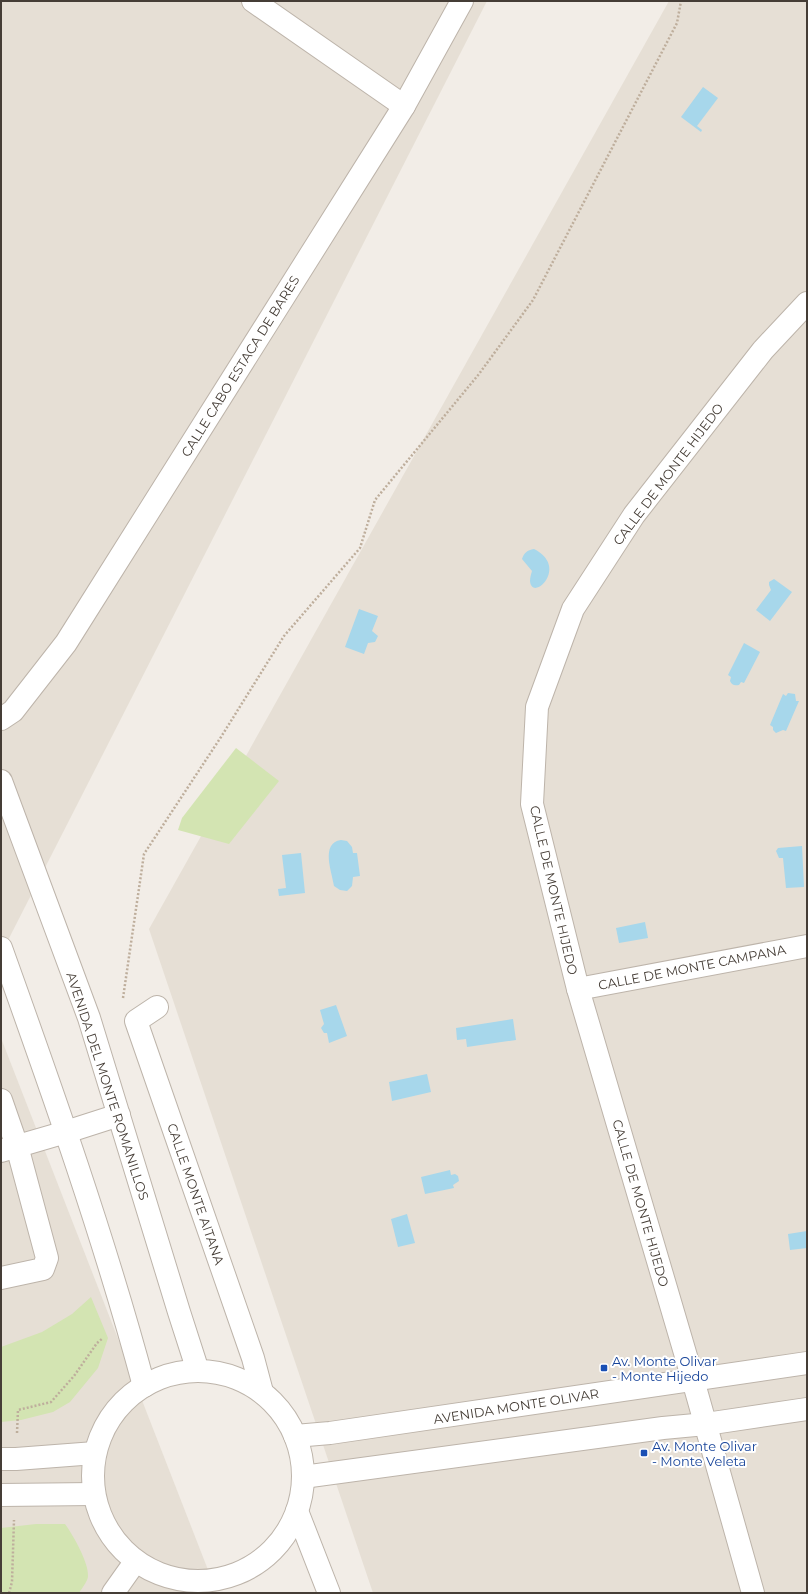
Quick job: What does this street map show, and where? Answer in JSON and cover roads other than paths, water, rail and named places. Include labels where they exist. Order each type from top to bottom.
[{"type":"street","points":[[253,1],[404,106]]},
{"type":"street","name":"CALLE CABO ESTACA DE BARES","points":[[1,719],[13,711],[66,643],[404,106],[462,1]]},
{"type":"street","name":"CALLE DE MONTE HIJEDO","points":[[753,1593],[706,1424],[578,989],[532,804],[537,707],[573,609],[634,516],[762,350],[807,303]]},
{"type":"street","name":"AVENIDA DEL MONTE ROMANILLOS","points":[[1,781],[89,1018],[198,1371]]},
{"type":"street","name":"CALLE DE MONTE CAMPANA","points":[[578,989],[807,946]]},
{"type":"street","points":[[1,948],[66,1132],[126,1320],[144,1386]]},
{"type":"street","name":"CALLE MONTE AITANA","points":[[157,1007],[136,1021],[254,1358],[262,1392]]},
{"type":"street","points":[[1,1100],[9,1148],[48,1258],[43,1269],[1,1278]]},
{"type":"street","points":[[9,1148],[119,1115]]},
{"type":"street","name":"AVENIDA MONTE OLIVAR","points":[[295,1436],[330,1433],[807,1363]]},
{"type":"street","points":[[198,1371],[221,1373],[242,1380],[262,1392],[282,1412],[295,1436],[302,1456],[302,1494],[297,1511],[281,1541],[227,1586],[193,1582],[163,1576],[135,1562],[116,1543],[102,1520],[94,1494],[93,1474],[95,1454],[105,1427],[122,1404],[144,1386],[170,1375],[198,1371]]},
{"type":"street","points":[[303,1477],[706,1424],[807,1409]]},
{"type":"street","points":[[1,1459],[95,1454]]},
{"type":"street","points":[[1,1495],[94,1494]]},
{"type":"street","points":[[297,1511],[330,1593]]},
{"type":"street","points":[[113,1593],[135,1562]]},
{"type":"water","points":[[703,87],[718,98],[697,126],[702,130],[701,132],[681,117]]},
{"type":"water","points":[[534,549],[544,556],[549,565],[549,573],[546,580],[537,588],[532,587],[530,581],[532,571],[522,559],[526,552]]},
{"type":"water","points":[[774,579],[792,592],[770,621],[756,610],[771,590],[769,582]]},
{"type":"water","points":[[359,609],[378,616],[372,631],[378,636],[375,642],[368,643],[364,654],[345,647]]},
{"type":"water","points":[[744,643],[760,652],[744,683],[741,682],[739,685],[734,685],[730,681],[731,677],[728,675]]},
{"type":"water","points":[[788,693],[795,694],[796,701],[799,701],[786,731],[783,730],[776,733],[770,725],[783,694],[786,696]]},
{"type":"water","points":[[341,840],[347,841],[352,847],[353,853],[357,853],[360,876],[353,877],[352,886],[347,891],[340,890],[334,886],[329,859],[331,846],[335,842]]},
{"type":"water","points":[[802,846],[804,887],[786,888],[783,858],[779,858],[776,851],[778,848]]},
{"type":"water","points":[[301,853],[305,893],[279,896],[278,889],[286,888],[282,855]]},
{"type":"water","points":[[645,922],[648,938],[619,943],[616,928]]},
{"type":"water","points":[[336,1005],[347,1036],[329,1043],[327,1033],[324,1033],[321,1028],[324,1024],[320,1010]]},
{"type":"water","points":[[513,1019],[516,1040],[467,1047],[466,1039],[457,1040],[456,1028]]},
{"type":"water","points":[[427,1074],[431,1092],[392,1101],[389,1082]]},
{"type":"water","points":[[450,1170],[451,1175],[455,1174],[458,1176],[459,1181],[453,1185],[454,1188],[425,1194],[421,1177]]},
{"type":"water","points":[[407,1214],[415,1243],[398,1247],[391,1219]]},
{"type":"water","points":[[807,1231],[807,1248],[790,1250],[788,1234]]},
{"type":"place","name":"Av. Monte Olivar - Monte Hijedo","points":[[604,1368]]},
{"type":"place","name":"Av. Monte Olivar - Monte Veleta","points":[[644,1453]]}]
